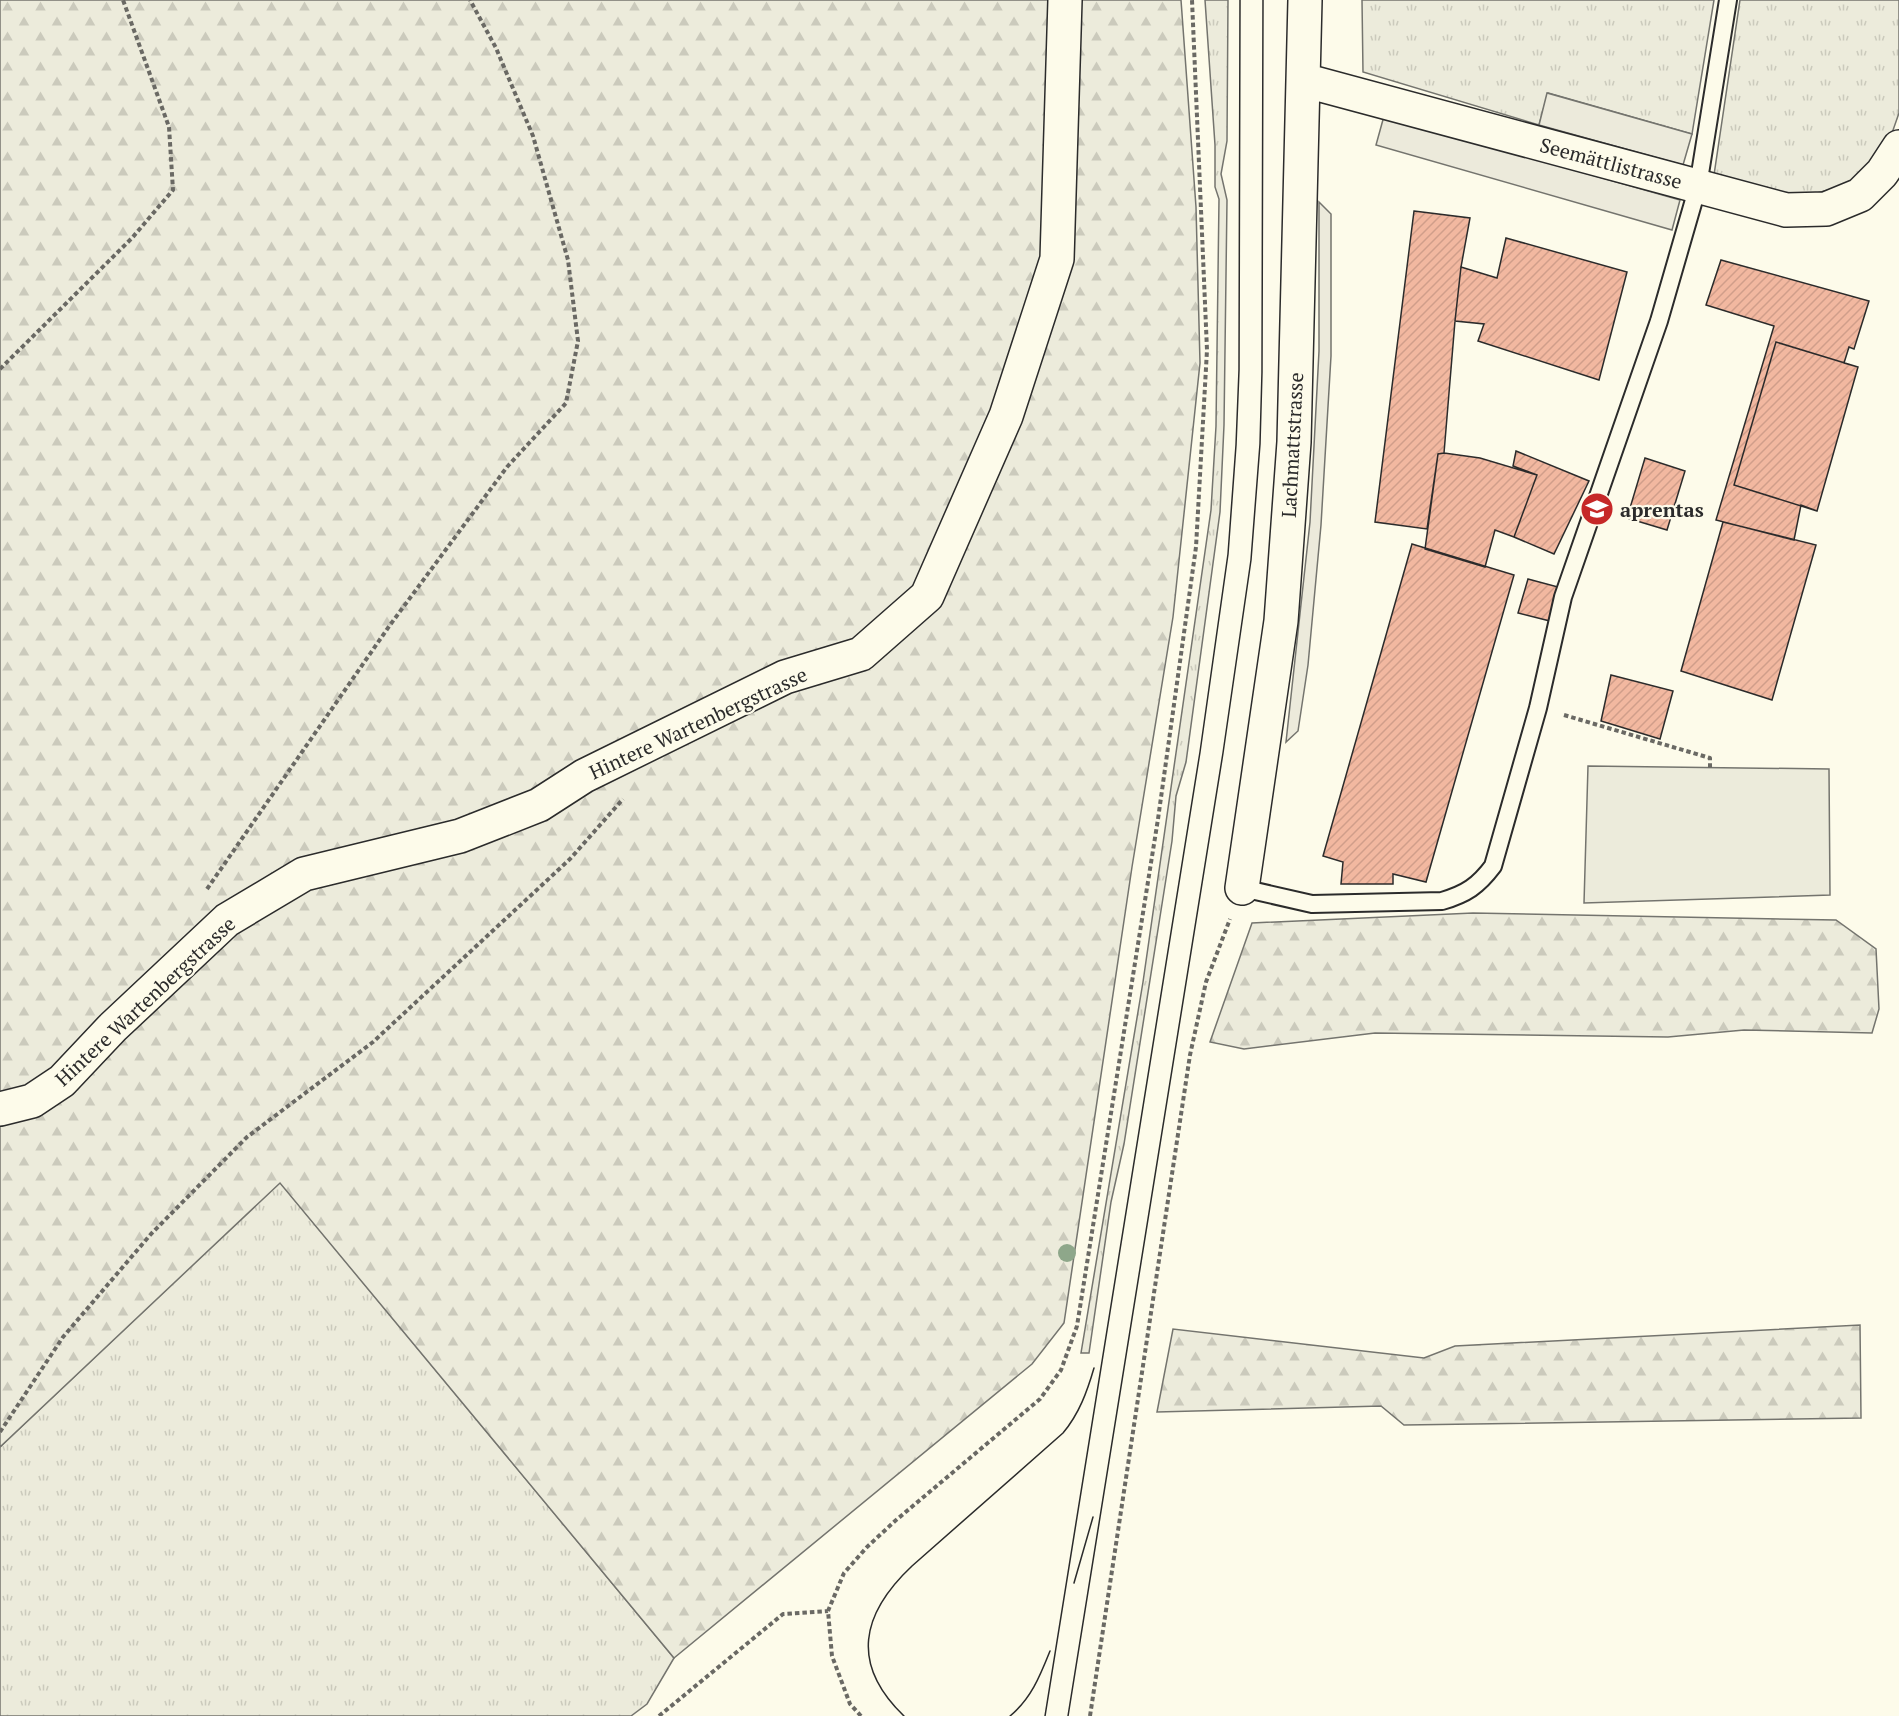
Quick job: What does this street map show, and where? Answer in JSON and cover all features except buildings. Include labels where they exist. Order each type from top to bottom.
[{"type":"street","name":"Hintere Wartenbergstrasse","points":[[0,1109],[32,1101],[62,1081],[113,1027],[227,920],[304,874],[460,836],[539,805],[584,776],[785,677],[861,654],[927,596],[1006,416],[1058,259],[1065,0]]},
{"type":"street","name":"Lachmattstrasse","points":[[1242,888],[1281,621],[1294,442],[1305,0]]},
{"type":"street","name":"Seemättlistrasse","points":[[1303,80],[1786,210],[1826,209],[1860,195],[1882,173],[1899,147]]},
{"type":"lane","points":[[1242,888],[1312,904],[1442,902],[1460,896],[1481,882],[1493,866],[1538,708],[1563,597],[1659,321],[1698,186],[1728,0]]},
{"type":"path","points":[[0,369],[132,238],[173,190],[169,127],[123,0]]},
{"type":"path","points":[[205,892],[390,625],[507,467],[566,404],[578,341],[568,260],[533,136],[496,48],[471,0]]},
{"type":"path","points":[[861,1716],[850,1704],[832,1656],[828,1611],[844,1574],[867,1547],[1040,1399],[1061,1370],[1077,1326],[1158,819],[1196,548],[1207,350],[1192,0]]},
{"type":"path","points":[[1538,708],[1710,758],[1710,768]]},
{"type":"path","points":[[0,1432],[63,1337],[159,1226],[247,1137],[373,1042],[570,859],[625,796]]},
{"type":"path","points":[[1090,1716],[1190,1056],[1206,982],[1242,888]]},
{"type":"path","points":[[659,1716],[783,1614],[828,1611]]},
{"type":"green space","points":[[0,0],[1181,0],[1196,207],[1200,363],[1173,617],[1132,867],[1064,1323],[1032,1364],[674,1658],[280,1183],[0,1447]]},
{"type":"green space","points":[[1205,0],[1228,0],[1227,141],[1221,174],[1227,200],[1224,425],[1220,512],[1186,762],[1176,796],[1172,841],[1124,1144],[1111,1202],[1089,1353],[1081,1353],[1143,982],[1211,510],[1216,426],[1219,199],[1215,187],[1215,145]]},
{"type":"green space","points":[[1362,0],[1714,0],[1692,134],[1548,93],[1539,125],[1363,72]]},
{"type":"green space","points":[[1740,0],[1899,0],[1899,113],[1891,136],[1852,184],[1809,195],[1768,197],[1714,175]]},
{"type":"green space","points":[[1588,766],[1829,769],[1830,895],[1584,903]]},
{"type":"green space","points":[[1473,913],[1836,920],[1876,949],[1879,1009],[1872,1033],[1744,1030],[1668,1037],[1375,1033],[1244,1049],[1210,1042],[1252,923]]},
{"type":"green space","points":[[280,1182],[674,1658],[647,1704],[631,1716],[0,1716],[0,1447]]},
{"type":"green space","points":[[1860,1325],[1861,1418],[1404,1425],[1381,1406],[1157,1412],[1173,1329],[1424,1358],[1455,1346]]},
{"type":"shaded area","points":[[1547,93],[1692,134],[1683,165],[1539,125]]},
{"type":"shaded area","points":[[1384,116],[1680,200],[1672,230],[1376,145]]},
{"type":"shaded area","points":[[1319,202],[1331,214],[1331,356],[1321,525],[1308,665],[1298,731],[1286,742],[1310,522],[1319,351]]},
{"type":"tram line","points":[[1045,1716],[1200,752],[1228,554],[1239,370],[1240,0]]},
{"type":"tram line","points":[[1068,1716],[1223,753],[1251,560],[1260,444],[1262,372],[1263,0]]},
{"type":"tram line","points":[[904,1716],[887,1697],[875,1677],[869,1658],[869,1640],[873,1621],[882,1602],[912,1566],[1063,1433],[1082,1402],[1094,1368]]},
{"type":"tram line","points":[[1074,1583],[1093,1517]]},
{"type":"tram line","points":[[1010,1716],[1029,1695],[1050,1651]]},
{"type":"place","name":"aprentas","points":[[1597,509]]}]
